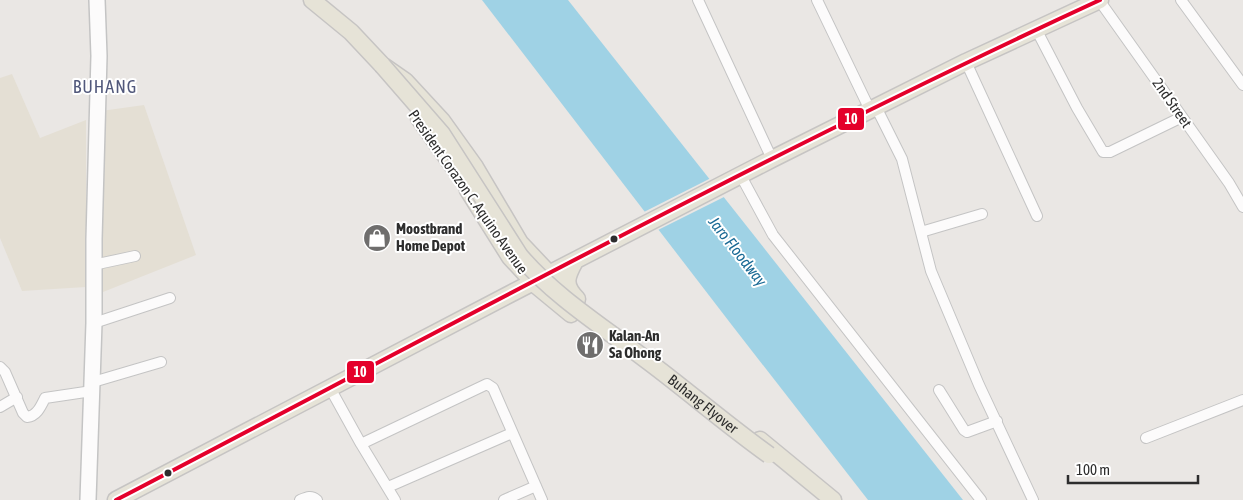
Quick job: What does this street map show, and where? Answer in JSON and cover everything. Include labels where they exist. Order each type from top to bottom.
[{"type":"main road","name":"President Corazon C. Aquino Avenue","points":[[312,0],[351,32],[382,65],[405,81],[442,121],[475,167],[520,243],[564,290],[784,467],[819,500]]},
{"type":"main road","points":[[116,500],[137,495],[330,388],[772,159],[966,62],[1099,0]]},
{"type":"main road","name":"President Corazon C. Aquino Avenue","points":[[382,65],[395,90],[426,126],[443,150],[510,256],[533,282],[554,300],[784,467],[833,500]]},
{"type":"main road","name":"Buhang Flyover","points":[[382,65],[442,134],[520,256],[534,273],[561,296],[769,455]]},
{"type":"main road","points":[[529,254],[541,259],[572,262]]},
{"type":"main road","points":[[510,256],[514,271],[510,294]]},
{"type":"main road","points":[[572,262],[567,283],[569,291],[577,299]]},
{"type":"main road","points":[[510,294],[536,294],[554,300]]},
{"type":"main road","name":"President Corazon C. Aquino Avenue","points":[[769,455],[784,467]]},
{"type":"street","points":[[88,500],[94,323],[99,56],[97,0]]},
{"type":"street","points":[[698,0],[772,159]]},
{"type":"street","points":[[817,0],[873,108],[902,159],[930,271],[979,385],[1033,500]]},
{"type":"street","name":"2nd Street","points":[[1099,0],[1229,184],[1243,207]]},
{"type":"street","points":[[1181,0],[1243,85]]},
{"type":"street","points":[[1036,29],[1086,124],[1103,152],[1110,152],[1182,117]]},
{"type":"street","points":[[966,62],[1037,216]]},
{"type":"street","points":[[739,177],[773,235],[981,500]]},
{"type":"street","points":[[921,232],[982,214]]},
{"type":"street","points":[[94,265],[135,256]]},
{"type":"street","points":[[94,323],[170,298]]},
{"type":"street","points":[[0,367],[5,372],[23,413],[30,417],[36,413],[43,395],[92,387],[161,362]]},
{"type":"street","points":[[361,444],[487,384],[493,388],[542,500]]},
{"type":"street","points":[[330,388],[395,500]]},
{"type":"street","points":[[939,390],[967,432],[996,421]]},
{"type":"street","points":[[0,407],[17,397]]},
{"type":"street","points":[[1146,438],[1243,400]]},
{"type":"street","points":[[388,487],[512,434]]},
{"type":"street","points":[[504,500],[536,486]]},
{"type":"street","points":[[300,500],[307,496],[314,497],[317,500]]},
{"type":"shaded area","points":[[12,74],[40,138],[86,120],[86,287],[22,291],[0,238],[0,78]]},
{"type":"shaded area","points":[[144,105],[196,255],[98,294],[101,111]]},
{"type":"water","name":"Jaro Floodway","points":[[482,0],[568,0],[963,500],[868,500]]},
{"type":"pier","points":[[711,178],[726,196],[656,231],[642,213]]},
{"type":"transit line","name":"10","points":[[116,500],[728,181],[851,119],[1100,0]]},
{"type":"place","name":"Moostbrand Home Depot","points":[[377,238]]},
{"type":"place","name":"Kalan-An Sa Ohong","points":[[590,345]]},
{"type":"district","name":"BUHANG","points":[[105,87]]}]
